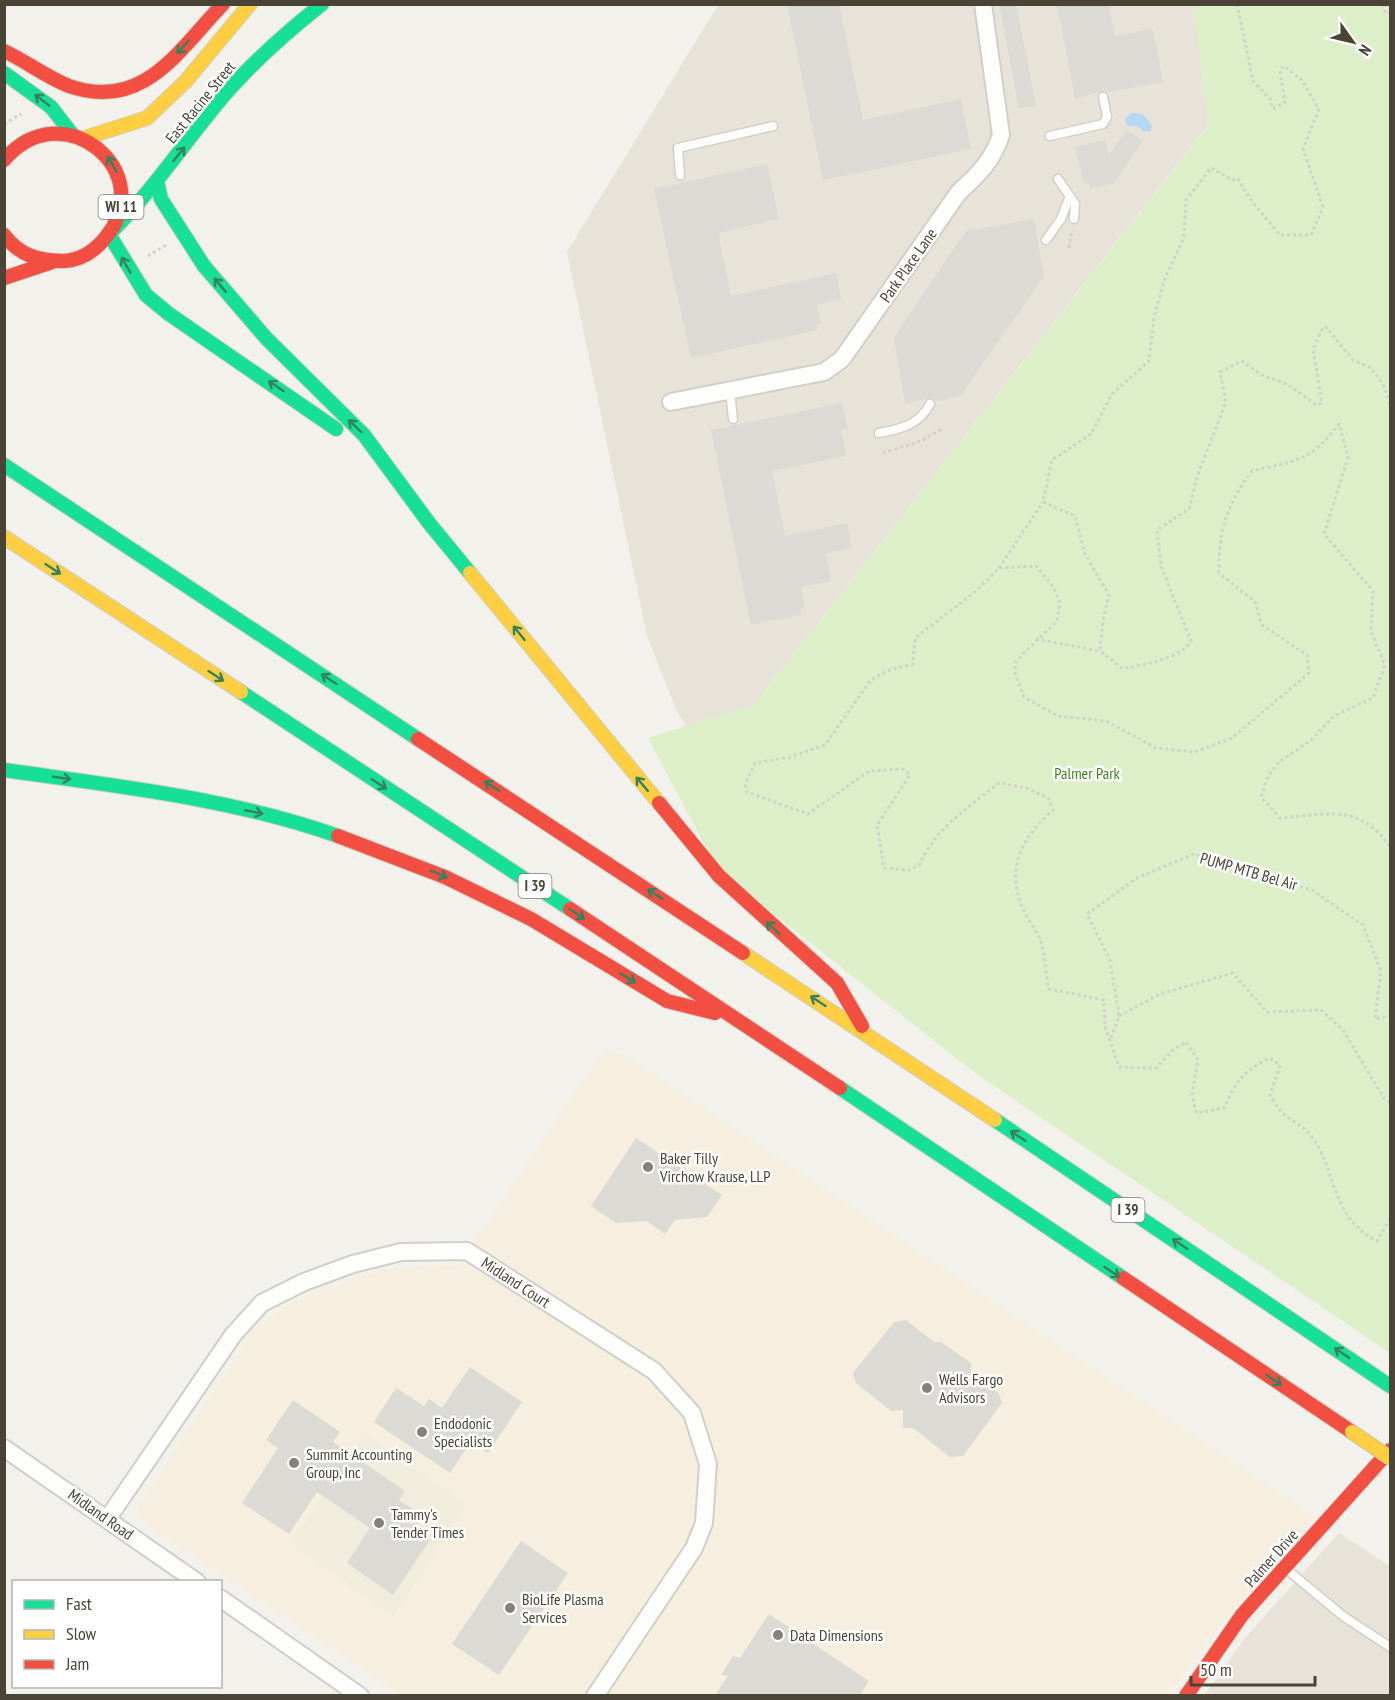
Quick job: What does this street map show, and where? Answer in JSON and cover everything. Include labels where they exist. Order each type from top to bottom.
[{"type":"main road","points":[[4,51],[70,86],[94,92],[114,93],[141,86],[161,72],[223,4]]},
{"type":"main road","name":"East Racine Street","points":[[4,160],[15,148],[36,136],[54,133],[78,136],[147,118],[185,82],[250,4]]},
{"type":"main road","name":"East Racine Street","points":[[111,233],[136,209],[227,92],[262,54],[322,4]]},
{"type":"main road","name":"WI 11","points":[[4,74],[51,107],[78,136],[105,154],[119,177],[122,204],[111,233],[95,249],[78,259],[52,262],[4,278]]},
{"type":"main road","points":[[157,181],[161,199],[204,266],[267,339],[364,435],[402,490],[719,876],[837,983],[866,1034]]},
{"type":"main road","points":[[111,233],[146,295],[169,314],[326,421],[402,490]]},
{"type":"main road","name":"WI 11","points":[[4,236],[27,255],[52,262]]},
{"type":"main road","name":"I 39","points":[[4,465],[866,1034],[1390,1386]]},
{"type":"main road","name":"I 39","points":[[4,537],[735,1017],[1390,1458]]},
{"type":"main road","points":[[4,770],[137,789],[288,818],[374,848],[445,877],[531,919],[667,1001],[735,1017]]},
{"type":"main road","points":[[4,776],[40,775]]},
{"type":"main road","name":"Palmer Drive","points":[[1186,1695],[1242,1615],[1390,1450]]},
{"type":"street","name":"Park Place Lane","points":[[671,402],[824,372],[842,359],[959,192],[989,161],[1001,135],[982,4]]},
{"type":"street","name":"Midland Court","points":[[108,1518],[232,1335],[262,1303],[304,1282],[354,1264],[401,1252],[467,1251],[654,1371],[692,1413],[708,1464],[704,1523],[694,1548],[595,1695]]},
{"type":"street","name":"Midland Road","points":[[4,1448],[196,1580]]},
{"type":"street","points":[[222,1599],[360,1695]]},
{"type":"lane","points":[[1050,136],[1103,124],[1107,117],[1103,97]]},
{"type":"lane","points":[[680,175],[678,148],[773,126]]},
{"type":"lane","points":[[1058,179],[1075,204],[1074,219]]},
{"type":"lane","points":[[1046,240],[1061,219],[1070,196]]},
{"type":"lane","points":[[730,391],[733,419]]},
{"type":"lane","points":[[879,433],[908,427],[919,420],[930,404]]},
{"type":"lane","points":[[1284,1568],[1343,1616],[1390,1647]]},
{"type":"path","points":[[1237,4],[1253,81],[1270,99],[1273,109],[1285,102],[1280,70],[1284,66],[1301,80],[1319,109],[1303,149],[1323,207],[1311,235],[1280,235],[1256,204],[1247,198],[1238,178],[1233,180],[1211,168],[1185,200],[1184,237],[1165,278],[1154,318],[1149,361],[1112,394],[1091,434],[1052,460],[1043,502],[999,568],[975,592],[915,638],[912,664],[886,670],[870,681],[825,745],[790,757],[755,763],[745,784],[747,792],[808,814],[869,771],[903,769],[910,775],[877,825],[884,868],[908,870],[919,866],[925,850],[944,828],[999,783],[1026,788],[1048,798],[1053,810],[1033,828],[1021,845],[1015,880],[1025,914],[1041,940],[1049,989],[1104,1000],[1105,1027],[1119,1067],[1156,1068],[1174,1048],[1186,1042],[1198,1060],[1191,1095],[1196,1113],[1204,1114],[1224,1108],[1236,1081],[1252,1066],[1270,1058],[1280,1065],[1270,1095],[1281,1111],[1311,1136],[1324,1159],[1337,1200],[1364,1234],[1377,1241],[1390,1219]]},
{"type":"path","points":[[1384,4],[1385,13],[1390,12]]},
{"type":"path","points":[[4,124],[21,114],[37,96]]},
{"type":"path","points":[[1069,248],[1074,219]]},
{"type":"path","points":[[141,260],[167,244]]},
{"type":"path","points":[[1036,639],[1100,651],[1122,669],[1155,661],[1186,649],[1191,640],[1161,566],[1157,530],[1189,509],[1198,474],[1226,402],[1220,372],[1242,360],[1262,375],[1289,385],[1316,405],[1322,403],[1313,350],[1323,327],[1353,360],[1371,368],[1383,384],[1390,404]]},
{"type":"path","points":[[999,568],[1036,566],[1054,588],[1060,604],[1057,621],[1016,661],[1015,674],[1024,697],[1058,716],[1106,721],[1156,747],[1195,752],[1232,738],[1309,673],[1307,655],[1262,625],[1255,602],[1219,573],[1218,544],[1226,518],[1235,493],[1252,471],[1303,459],[1321,446],[1339,424],[1348,457],[1324,534],[1374,591],[1371,631],[1385,665],[1373,698],[1334,716],[1311,740],[1279,762],[1268,776],[1261,796],[1280,818],[1336,812],[1371,824],[1390,846]]},
{"type":"path","points":[[883,453],[921,441],[941,429]]},
{"type":"path","points":[[1043,502],[1075,516],[1085,554],[1109,595],[1103,620],[1100,651]]},
{"type":"path","name":"PUMP MTB Bel Air","points":[[1110,1040],[1119,1016],[1110,960],[1087,914],[1137,878],[1194,854],[1312,890],[1363,925],[1381,971],[1375,1019],[1390,1016]]},
{"type":"path","points":[[1119,1016],[1160,994],[1233,973],[1267,1012],[1321,1010],[1343,1030],[1384,1100],[1390,1101]]},
{"type":"shaded area","points":[[718,5],[1194,5],[1208,125],[754,705],[687,726],[677,712],[647,636],[567,252]]},
{"type":"shaded area","points":[[604,1050],[625,1055],[1315,1517],[1227,1616],[1169,1695],[403,1696],[144,1523],[137,1511],[145,1496],[255,1329],[285,1307],[324,1288],[386,1270],[433,1265],[457,1267]]},
{"type":"shaded area","name":"Tammy's Tender Times","points":[[365,1435],[466,1504],[393,1616],[291,1543]]},
{"type":"shaded area","points":[[1339,1533],[1390,1566],[1390,1695],[1204,1696],[1244,1639]]},
{"type":"green space","name":"Palmer Park","points":[[1194,5],[1390,5],[1390,1353],[975,1073],[718,870],[648,738],[754,705],[1208,126]]},
{"type":"water","points":[[1131,113],[1146,117],[1152,125],[1151,131],[1144,132],[1137,126],[1127,126],[1125,119]]},
{"type":"building","points":[[787,4],[839,4],[863,120],[961,99],[971,149],[823,180]]},
{"type":"building","points":[[999,4],[1016,4],[1036,105],[1019,109]]},
{"type":"building","points":[[1057,4],[1109,4],[1115,36],[1153,29],[1163,82],[1102,91],[1075,99]]},
{"type":"building","points":[[1127,130],[1143,141],[1114,183],[1090,189],[1089,183],[1084,184],[1075,147],[1105,140],[1109,155]]},
{"type":"building","points":[[767,164],[779,219],[718,233],[731,296],[836,273],[841,299],[817,305],[821,324],[816,325],[817,330],[691,358],[654,189]]},
{"type":"building","points":[[1034,219],[1044,276],[961,395],[939,401],[930,398],[905,404],[894,337],[966,231]]},
{"type":"building","points":[[842,403],[848,429],[841,430],[846,456],[772,471],[785,536],[847,523],[852,548],[826,553],[831,581],[801,587],[805,608],[800,609],[801,615],[751,625],[711,430]]},
{"type":"building","name":"Baker Tilly Virchow Krause, LLP","points":[[636,1138],[722,1195],[707,1217],[675,1220],[665,1234],[647,1221],[616,1223],[591,1206]]},
{"type":"building","name":"Wells Fargo Advisors","points":[[906,1320],[934,1342],[941,1342],[971,1363],[971,1372],[999,1394],[1002,1403],[963,1456],[950,1457],[913,1428],[903,1428],[903,1410],[891,1411],[856,1383],[853,1373],[894,1322]]},
{"type":"building","points":[[470,1367],[522,1402],[488,1453],[471,1442],[450,1473],[374,1422],[396,1388],[424,1406],[429,1399],[442,1408]]},
{"type":"building","points":[[293,1400],[340,1432],[333,1442],[405,1491],[399,1500],[423,1516],[415,1530],[430,1540],[393,1595],[347,1563],[370,1528],[317,1492],[289,1534],[242,1503],[278,1448],[266,1440]]},
{"type":"building","name":"BioLife Plasma Services","points":[[521,1541],[568,1573],[499,1675],[452,1644]]},
{"type":"building","name":"Data Dimensions","points":[[769,1614],[869,1681],[860,1695],[715,1695],[728,1676],[721,1675],[733,1656],[740,1658]]},
{"type":"traffic: fast","points":[[113,230],[129,214],[238,80],[297,24],[322,4]]},
{"type":"traffic: fast","points":[[4,73],[51,107],[72,134]]},
{"type":"traffic: fast","points":[[157,181],[161,199],[204,266],[267,339],[364,435],[429,523],[470,573]]},
{"type":"traffic: fast","points":[[110,236],[146,295],[169,314],[336,429]]},
{"type":"traffic: fast","points":[[4,465],[418,739]]},
{"type":"traffic: fast","points":[[241,692],[570,909]]},
{"type":"traffic: fast","points":[[4,770],[131,788],[215,803],[298,823],[338,836]]},
{"type":"traffic: fast","points":[[840,1088],[1123,1278]]},
{"type":"traffic: fast","points":[[995,1120],[1390,1386]]},
{"type":"traffic: slow","points":[[84,138],[147,118],[185,82],[250,4]]},
{"type":"traffic: slow","points":[[4,537],[241,692]]},
{"type":"traffic: slow","points":[[470,573],[659,803]]},
{"type":"traffic: slow","points":[[743,953],[995,1120]]},
{"type":"traffic: slow","points":[[1352,1432],[1390,1458]]},
{"type":"traffic: jam","points":[[4,51],[69,86],[95,92],[118,91],[139,84],[157,72],[191,40],[223,4]]},
{"type":"traffic: jam","points":[[4,160],[27,141],[52,134],[76,137],[97,148],[113,166],[121,188],[119,212],[106,237],[97,247],[82,257],[64,261],[38,258],[17,248],[4,235]]},
{"type":"traffic: jam","points":[[4,278],[52,262]]},
{"type":"traffic: jam","points":[[418,739],[743,953]]},
{"type":"traffic: jam","points":[[659,803],[719,876],[837,983],[862,1026]]},
{"type":"traffic: jam","points":[[338,836],[445,877],[531,919],[667,1001],[715,1013]]},
{"type":"traffic: jam","points":[[570,909],[840,1088]]},
{"type":"traffic: jam","points":[[1123,1278],[1352,1432]]},
{"type":"traffic: jam","points":[[1186,1696],[1242,1615],[1390,1450]]},
{"type":"place","name":"Baker Tilly Virchow Krause, LLP","points":[[648,1167]]},
{"type":"place","name":"Wells Fargo Advisors","points":[[927,1388]]},
{"type":"place","name":"Endodonic Specialists","points":[[422,1432]]},
{"type":"place","name":"Summit Accounting Group, Inc","points":[[294,1463]]},
{"type":"place","name":"Tammy's Tender Times","points":[[379,1523]]},
{"type":"place","name":"BioLife Plasma Services","points":[[510,1608]]},
{"type":"place","name":"Data Dimensions","points":[[778,1635]]}]
